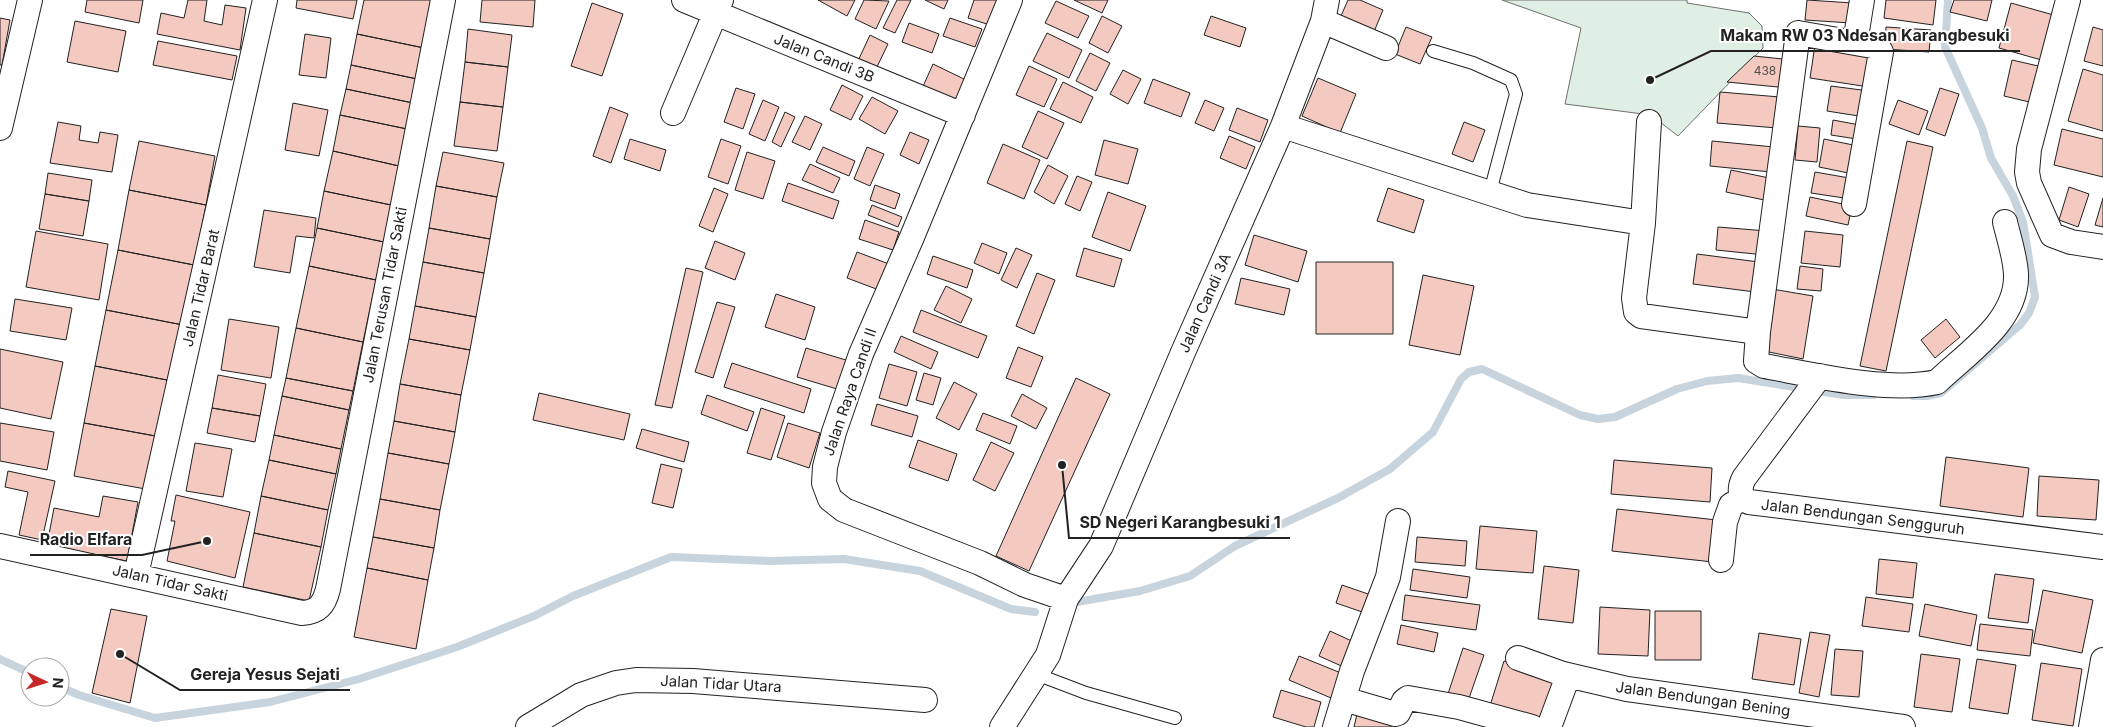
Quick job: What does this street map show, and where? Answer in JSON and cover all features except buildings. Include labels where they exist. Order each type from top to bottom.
[{"type":"street","points":[[0,128],[30,0]]},
{"type":"street","name":"Jalan Tidar Barat","points":[[136,575],[265,0]]},
{"type":"street","name":"Jalan Terusan Tidar Sakti","points":[[328,590],[443,0]]},
{"type":"street","name":"Jalan Candi 3B","points":[[684,0],[718,7],[963,115]]},
{"type":"street","name":"Jalan Raya Candi II","points":[[1010,0],[861,354],[827,455],[824,483],[830,499],[844,510],[980,563],[1025,585],[1066,599]]},
{"type":"street","points":[[1855,43],[1862,0]]},
{"type":"street","points":[[2068,0],[2029,148],[2027,172],[2044,221],[2052,236],[2071,242],[2103,247]]},
{"type":"street","points":[[673,113],[718,7]]},
{"type":"street","points":[[1325,11],[1386,48]]},
{"type":"street","name":"Jalan Candi 3A","points":[[1066,599],[1101,546],[1184,350],[1283,126],[1325,11]]},
{"type":"street","points":[[1854,204],[1881,52],[1878,47],[1798,33],[1758,332],[1756,362],[1764,366],[1818,380],[1895,384],[1937,382],[1975,346],[2008,310],[2015,288],[2016,275],[2005,222]]},
{"type":"street","points":[[1649,122],[1643,223],[1634,298],[1636,312],[1642,316],[1758,332]]},
{"type":"street","points":[[1283,126],[1527,205],[1643,223]]},
{"type":"street","name":"Jalan Bendungan Sengguruh","points":[[1818,380],[1744,478],[1740,491],[1743,498],[1757,504],[2103,547]]},
{"type":"street","points":[[1721,560],[1725,522],[1731,505],[1743,498]]},
{"type":"street","points":[[1335,727],[1388,577],[1398,521]]},
{"type":"street","name":"Jalan Tidar Sakti","points":[[0,546],[302,613],[319,608],[325,601],[328,590]]},
{"type":"street","points":[[1002,727],[1042,665],[1066,599]]},
{"type":"street","name":"Jalan Bendungan Bening","points":[[1518,658],[1565,675],[1626,689],[1904,727]]},
{"type":"street","points":[[2091,727],[2103,660]]},
{"type":"street","points":[[1549,727],[1565,675]]},
{"type":"street","name":"Jalan Tidar Utara","points":[[528,727],[581,695],[616,682],[636,680],[693,681],[925,700]]},
{"type":"street","points":[[1344,698],[1395,714],[1398,713],[1404,700],[1408,698],[1437,702],[1532,727]]},
{"type":"lane","points":[[1433,51],[1474,63],[1511,80],[1516,94],[1490,192]]},
{"type":"lane","points":[[1042,665],[1086,693],[1175,718]]},
{"type":"green space","points":[[1502,0],[1687,0],[1687,3],[1749,13],[1762,26],[1763,48],[1678,136],[1651,115],[1565,104],[1581,28]]},
{"type":"waterway","points":[[1913,396],[1941,393],[2020,325],[2029,313],[2035,297],[2023,222],[2013,196],[1991,158],[1982,128],[1945,47],[1948,0]]},
{"type":"waterway","points":[[1077,602],[1140,591],[1190,576],[1235,546],[1338,498],[1390,469],[1433,432],[1461,379],[1469,372],[1482,369],[1580,415],[1598,419],[1615,417],[1677,389],[1707,381],[1738,378],[1843,395],[1874,395]]},
{"type":"waterway","points":[[70,691],[155,718],[270,702],[359,679],[457,647],[534,616],[573,596],[671,557],[769,561],[844,559],[920,571],[1011,609],[1035,612]]},
{"type":"waterway","points":[[0,659],[20,668]]},
{"type":"place","name":"Makam RW 03 Ndesan Karangbesuki","points":[[1650,80]]},
{"type":"place","name":"SD Negeri Karangbesuki 1","points":[[1062,465]]},
{"type":"place","name":"Radio Elfara","points":[[207,541]]},
{"type":"place","name":"Gereja Yesus Sejati","points":[[120,654]]}]
